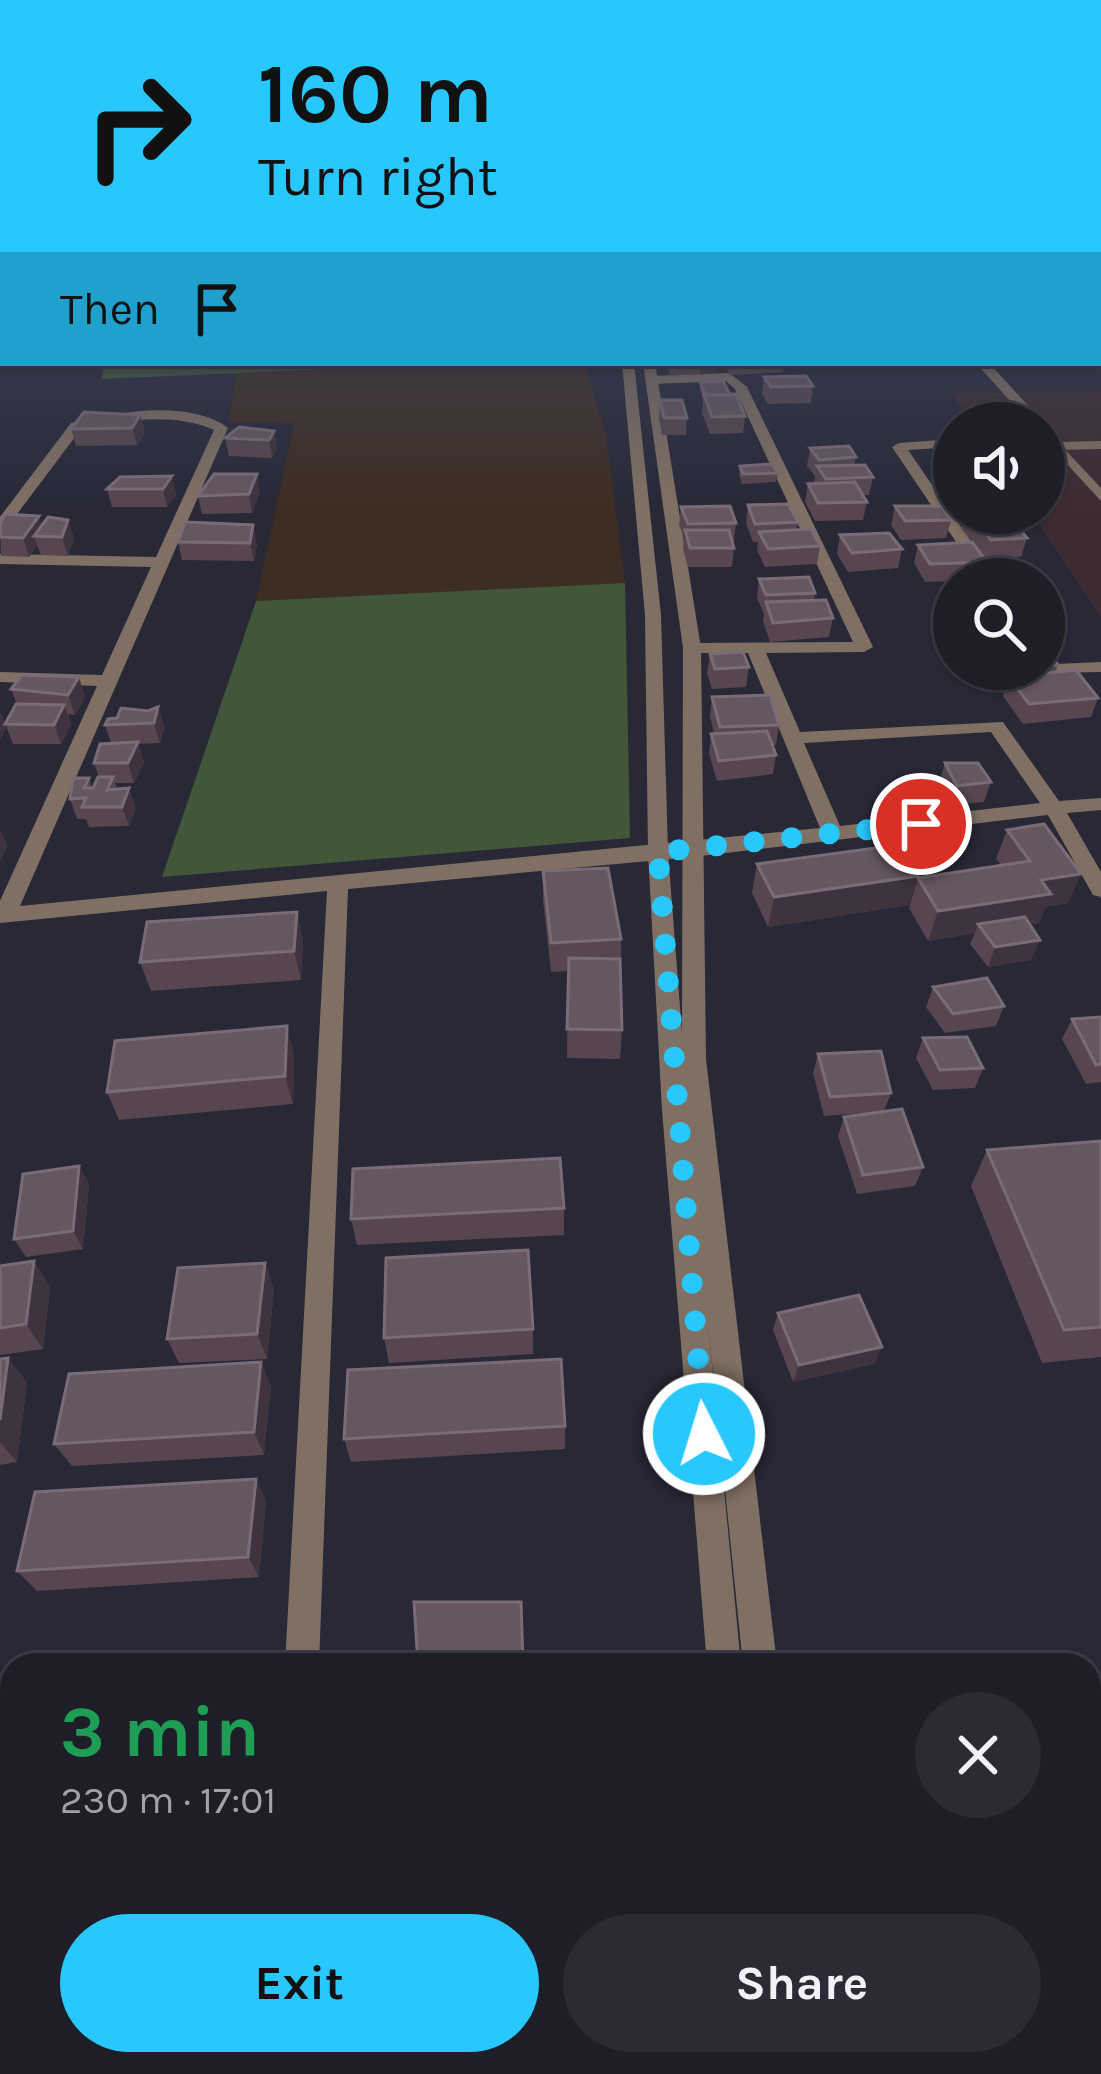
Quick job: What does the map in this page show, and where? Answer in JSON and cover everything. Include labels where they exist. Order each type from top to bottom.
[{"type":"street","points":[[628,366],[653,615],[658,852],[723,1653]]},
{"type":"street","points":[[985,366],[1018,402]]},
{"type":"street","points":[[692,648],[864,647],[741,386],[729,377],[650,372],[692,648],[694,1059],[759,1653]]},
{"type":"street","points":[[0,527],[76,426],[92,421],[210,419],[221,428],[3,914],[692,850],[1101,804]]},
{"type":"street","points":[[1065,440],[1101,445]]},
{"type":"street","points":[[933,445],[899,447],[933,497]]},
{"type":"street","points":[[1065,456],[1101,497]]},
{"type":"street","points":[[0,560],[162,562]]},
{"type":"street","points":[[755,648],[833,834]]},
{"type":"street","points":[[1065,668],[1101,667]]},
{"type":"street","points":[[0,677],[108,680]]},
{"type":"street","points":[[791,738],[995,726],[1054,808],[1101,890]]},
{"type":"street","points":[[303,1653],[338,883]]},
{"type":"shaded area","points":[[394,366],[585,366],[606,435],[625,583],[256,601],[294,423],[228,422],[237,373]]},
{"type":"shaded area","points":[[1101,392],[1101,617],[1046,534],[1065,534],[1065,402],[958,402],[952,393]]},
{"type":"green space","points":[[104,366],[394,366],[102,379]]},
{"type":"green space","points":[[625,583],[630,838],[162,877],[256,601]]},
{"type":"building","points":[[806,376],[813,386],[771,387],[764,377]]},
{"type":"building","points":[[723,381],[730,395],[705,395],[700,382]]},
{"type":"building","points":[[736,394],[745,416],[712,417],[704,395]]},
{"type":"building","points":[[660,400],[682,400],[687,418],[664,418]]},
{"type":"building","points":[[84,412],[140,415],[132,428],[71,429]]},
{"type":"building","points":[[239,427],[274,431],[269,440],[225,438]]},
{"type":"building","points":[[849,446],[856,457],[819,460],[810,448]]},
{"type":"building","points":[[772,464],[778,473],[743,474],[740,466]]},
{"type":"building","points":[[865,465],[873,477],[826,479],[817,466]]},
{"type":"building","points":[[214,474],[257,474],[249,494],[198,496]]},
{"type":"building","points":[[172,476],[163,489],[107,489],[120,477]]},
{"type":"building","points":[[855,482],[867,502],[818,503],[808,484]]},
{"type":"building","points":[[788,504],[798,522],[755,524],[748,505]]},
{"type":"building","points":[[730,506],[736,523],[688,524],[681,507]]},
{"type":"building","points":[[895,506],[933,506],[933,520],[905,521]]},
{"type":"building","points":[[5,514],[39,516],[23,538],[0,537]]},
{"type":"building","points":[[48,517],[68,520],[62,537],[34,536]]},
{"type":"building","points":[[185,522],[253,525],[250,543],[178,542]]},
{"type":"building","points":[[811,529],[820,546],[768,549],[759,532]]},
{"type":"building","points":[[685,530],[729,530],[734,548],[690,548]]},
{"type":"building","points":[[889,533],[902,549],[852,553],[840,535]]},
{"type":"building","points":[[986,534],[1024,534],[1027,538],[991,540]]},
{"type":"building","points":[[972,542],[984,558],[933,558],[930,564],[918,545]]},
{"type":"building","points":[[809,577],[815,593],[766,595],[759,579]]},
{"type":"building","points":[[826,600],[833,618],[773,623],[766,602]]},
{"type":"building","points":[[743,652],[749,667],[715,669],[710,654]]},
{"type":"building","points":[[1076,670],[1098,698],[1029,704],[1019,690],[1065,690],[1065,671]]},
{"type":"building","points":[[22,675],[79,677],[68,695],[11,689]]},
{"type":"building","points":[[770,695],[779,725],[720,727],[712,697]]},
{"type":"building","points":[[16,704],[64,705],[54,725],[5,724]]},
{"type":"building","points":[[158,707],[154,723],[105,725],[108,719],[117,718],[121,708],[148,711]]},
{"type":"building","points":[[767,731],[776,755],[719,761],[711,734]]},
{"type":"building","points":[[138,742],[128,763],[94,763],[100,744]]},
{"type":"building","points":[[945,763],[978,763],[991,782],[957,786]]},
{"type":"building","points":[[98,777],[113,777],[107,790],[129,788],[122,807],[82,807],[86,798],[70,799],[73,778],[89,778],[84,788],[93,788]]},
{"type":"building","points":[[1044,824],[1081,874],[1041,880],[1051,894],[938,911],[918,878],[1030,861],[1007,830]]},
{"type":"building","points":[[897,845],[918,876],[774,897],[757,864]]},
{"type":"building","points":[[608,868],[621,939],[551,943],[543,871]]},
{"type":"building","points":[[297,912],[294,951],[140,962],[147,922]]},
{"type":"building","points":[[1025,917],[1040,940],[995,947],[978,924]]},
{"type":"building","points":[[569,958],[620,959],[622,1030],[567,1029]]},
{"type":"building","points":[[987,978],[1004,1006],[953,1014],[933,987]]},
{"type":"building","points":[[1101,1017],[1101,1064],[1096,1065],[1072,1019]]},
{"type":"building","points":[[287,1026],[285,1076],[107,1092],[115,1041]]},
{"type":"building","points":[[967,1037],[983,1068],[940,1070],[923,1038]]},
{"type":"building","points":[[881,1051],[891,1093],[830,1097],[818,1054]]},
{"type":"building","points":[[902,1109],[923,1167],[863,1175],[844,1117]]},
{"type":"building","points":[[1101,1141],[1101,1327],[1064,1330],[987,1150]]},
{"type":"building","points":[[560,1158],[564,1208],[351,1219],[353,1169]]},
{"type":"building","points":[[79,1166],[73,1231],[14,1239],[23,1174]]},
{"type":"building","points":[[528,1250],[533,1329],[384,1338],[386,1258]]},
{"type":"building","points":[[34,1261],[26,1324],[0,1328],[0,1266]]},
{"type":"building","points":[[265,1263],[257,1334],[167,1339],[178,1268]]},
{"type":"building","points":[[859,1295],[882,1347],[799,1365],[778,1313]]},
{"type":"building","points":[[8,1358],[0,1420],[0,1359]]},
{"type":"building","points":[[561,1359],[565,1426],[344,1439],[348,1370]]},
{"type":"building","points":[[261,1362],[254,1432],[54,1444],[69,1374]]},
{"type":"building","points":[[256,1479],[248,1557],[17,1571],[35,1492]]},
{"type":"building","points":[[414,1602],[521,1602],[523,1653],[417,1653]]},
{"type":"route","points":[[704,1434],[658,852],[921,824]]}]
